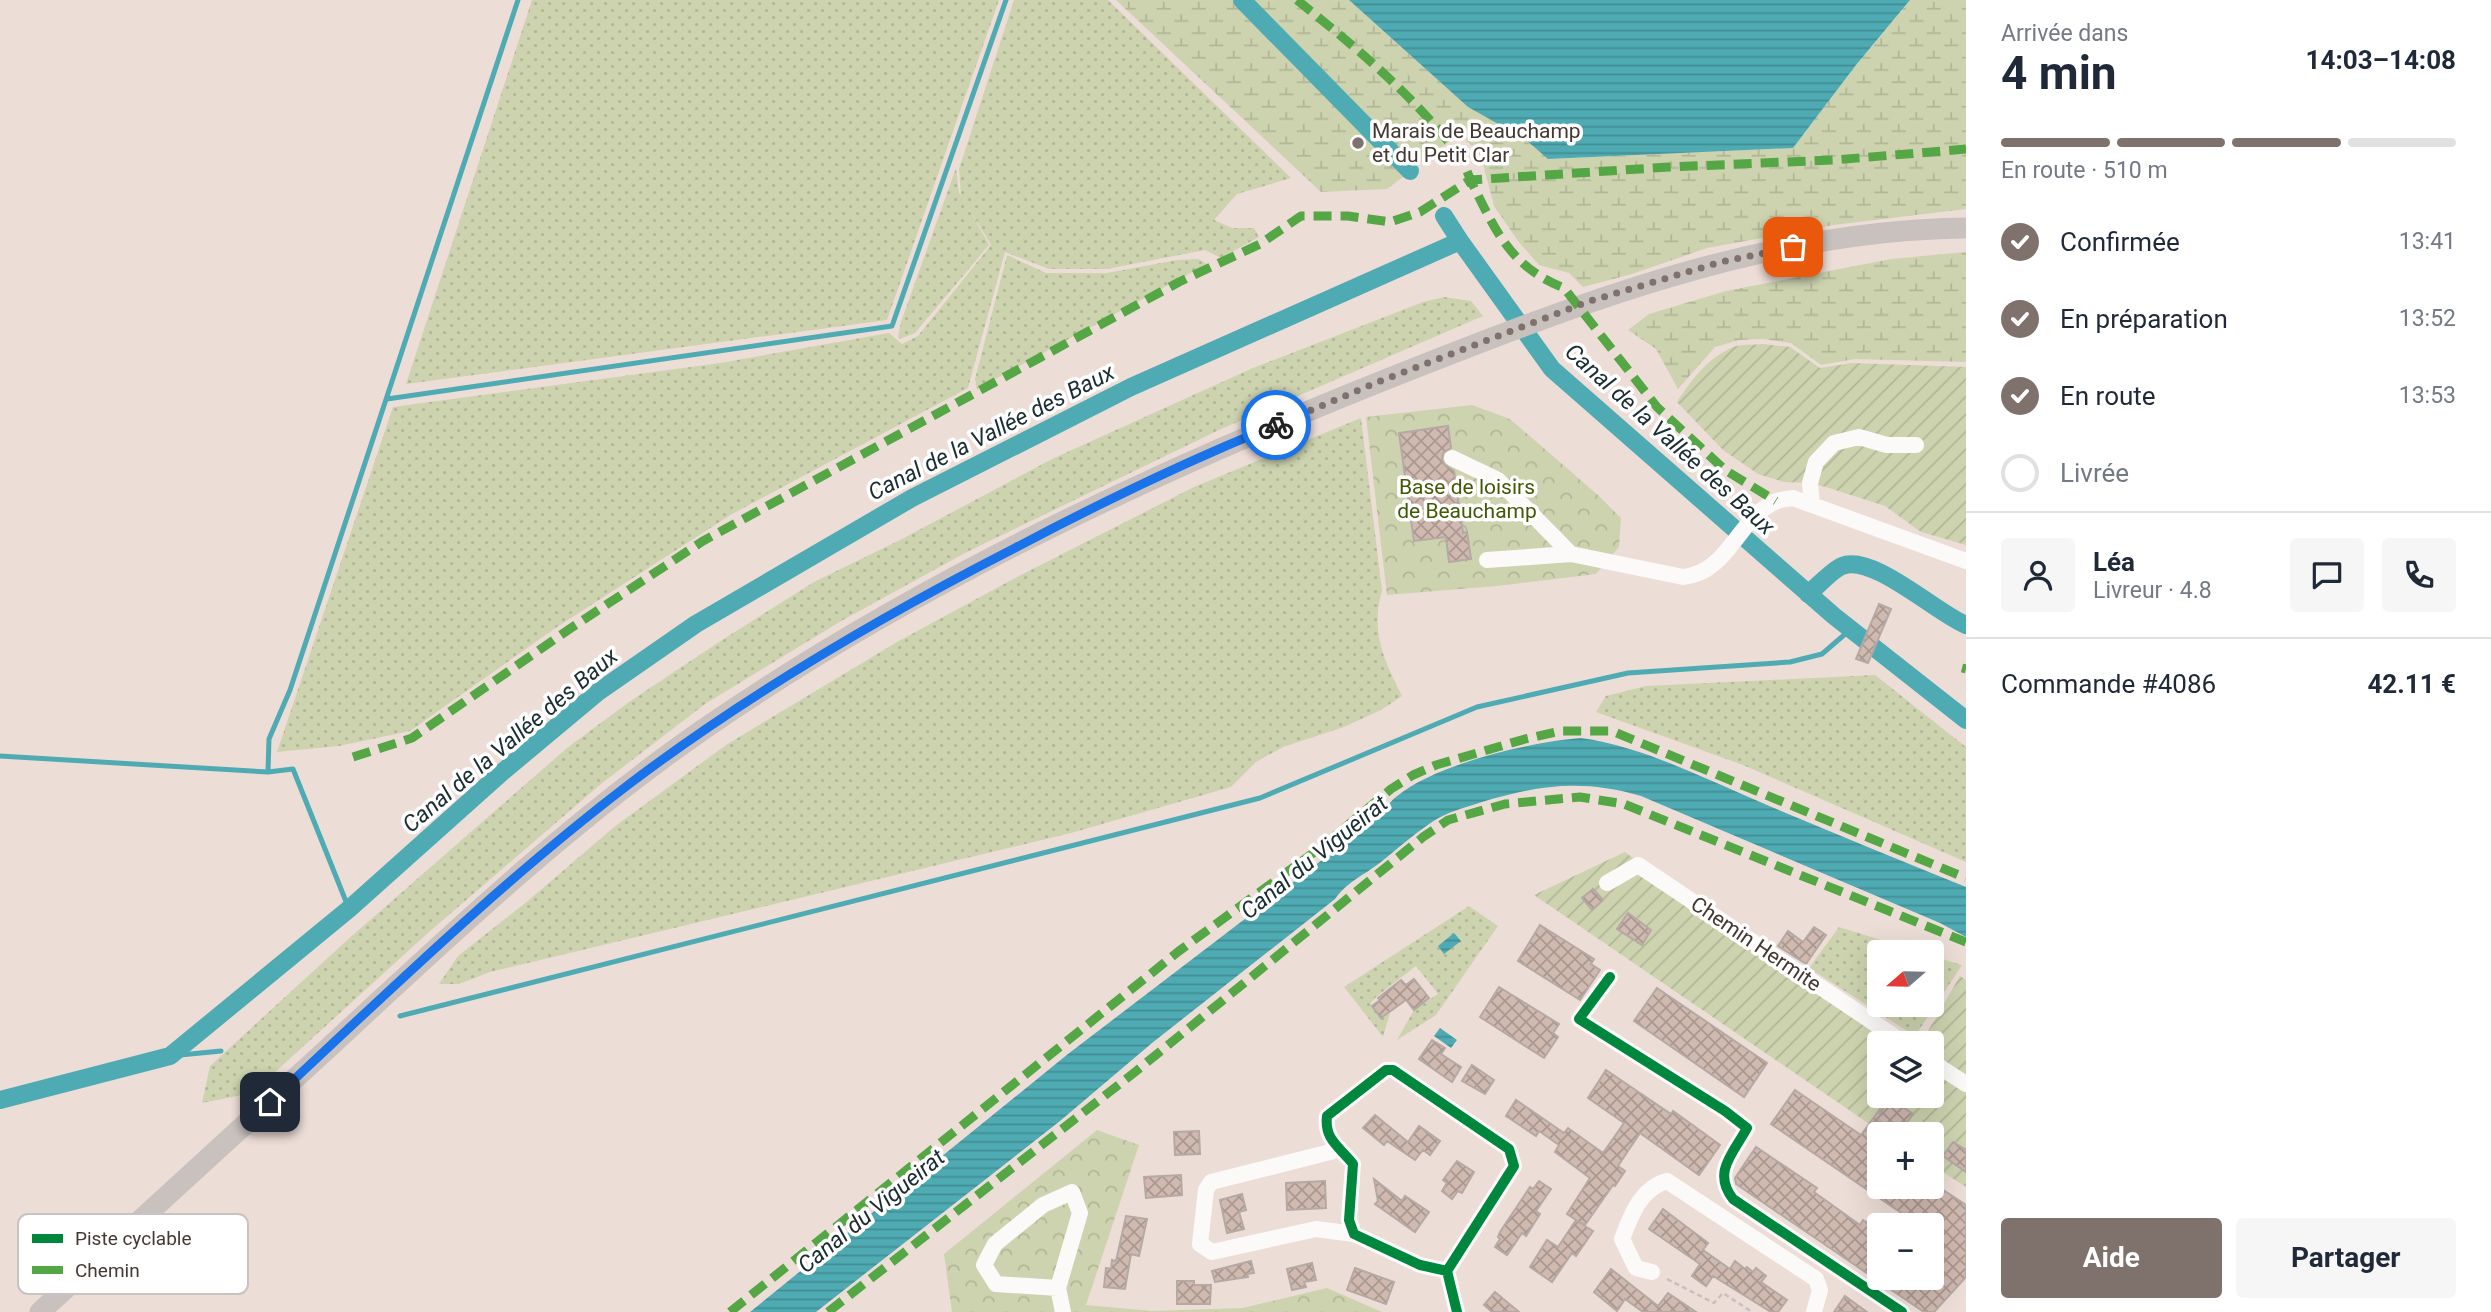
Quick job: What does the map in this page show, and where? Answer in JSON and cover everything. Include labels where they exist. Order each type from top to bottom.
[{"type":"main road","points":[[147,1214],[448,937],[563,836],[704,730],[795,670],[905,606],[1079,514],[1236,441],[1590,301],[1721,262],[1793,247],[1865,235],[1966,228]]},
{"type":"main road","points":[[40,1312],[60,1294]]},
{"type":"street","points":[[1812,505],[1810,483],[1816,462],[1834,443],[1858,437],[1887,445],[1916,445]]},
{"type":"street","points":[[1452,458],[1498,480],[1571,554]]},
{"type":"street","points":[[1487,560],[1571,554],[1683,577],[1695,576],[1708,571],[1757,515],[1776,502],[1793,498],[1966,561]]},
{"type":"street","name":"Chemin Hermite","points":[[1607,883],[1638,864],[1886,1031]]},
{"type":"street","points":[[1610,977],[1579,1020],[1725,1111],[1747,1128],[1723,1170],[1724,1187],[1733,1199],[1902,1312]]},
{"type":"street","points":[[1354,1234],[1349,1220],[1353,1164],[1338,1150],[1325,1128],[1327,1116],[1386,1070],[1393,1070],[1508,1149],[1514,1166],[1447,1271],[1457,1312]]},
{"type":"street","points":[[1944,1070],[1966,1084]]},
{"type":"street","points":[[1338,1150],[1211,1182],[1206,1190],[1200,1244],[1212,1252],[1315,1229],[1354,1234],[1420,1265],[1447,1271]]},
{"type":"street","points":[[1652,1272],[1636,1268],[1622,1239],[1632,1214],[1652,1185],[1667,1181],[1816,1279],[1820,1290],[1814,1312]]},
{"type":"street","points":[[1058,1288],[996,1284],[984,1265],[995,1244],[1043,1205],[1072,1192],[1080,1213],[1058,1288],[1063,1312]]},
{"type":"path","points":[[1652,1272],[1714,1303],[1723,1293],[1752,1312]]},
{"type":"green space","points":[[532,0],[999,0],[887,320],[406,384]]},
{"type":"green space","points":[[1014,0],[1108,0],[1291,178],[1237,194],[1214,220],[1232,228],[1254,228],[1259,237],[1221,258],[1205,250],[1107,269],[1049,269],[1005,252],[968,388],[732,514],[554,629],[410,731],[339,746],[277,752],[393,407],[720,363],[889,333],[902,344],[918,336],[991,245],[970,210],[989,245],[915,333],[900,339],[898,337],[901,322],[956,168],[961,195],[959,169]]},
{"type":"green space","name":"Marais de Beauchamp et du Petit Clar","points":[[1116,0],[1349,0],[1468,107],[1525,139],[1549,159],[1793,148],[1910,0],[1966,0],[1966,209],[1834,225],[1707,248],[1632,274],[1583,287],[1569,273],[1539,265],[1518,241],[1494,206],[1481,156],[1460,134],[1387,189],[1321,192]]},
{"type":"green space","points":[[1966,252],[1966,362],[1855,359],[1821,365],[1791,343],[1763,339],[1739,340],[1715,347],[1678,389],[1656,349],[1628,330],[1649,314],[1726,291],[1891,259]]},
{"type":"green space","points":[[1007,255],[1046,273],[1107,273],[1177,260],[1198,259],[1207,264],[977,389],[975,379]]},
{"type":"green space","points":[[1444,297],[1471,301],[1483,316],[1219,430],[965,553],[843,620],[705,704],[601,784],[429,932],[252,1093],[202,1103],[210,1066],[345,942],[567,748],[629,702],[719,642],[814,582],[902,539],[1052,459],[1253,368],[1423,302]]},
{"type":"green space","points":[[1763,344],[1790,347],[1820,368],[1852,363],[1966,367],[1966,545],[1921,532],[1885,506],[1826,487],[1784,482],[1758,474],[1723,450],[1677,402],[1695,377],[1717,356],[1736,346]]},
{"type":"green space","name":"Base de loisirs de Beauchamp","points":[[1472,405],[1510,419],[1621,518],[1619,547],[1596,574],[1387,595],[1366,417]]},
{"type":"green space","points":[[1361,418],[1382,591],[1378,633],[1385,658],[1402,696],[1381,710],[1344,727],[1283,747],[1256,762],[1231,787],[1071,833],[490,972],[459,984],[439,984],[458,956],[614,827],[726,745],[897,642],[1017,577],[1194,487]]},
{"type":"green space","points":[[1875,675],[1966,747],[1966,862],[1743,765],[1596,712],[1606,696],[1646,686]]},
{"type":"green space","points":[[1625,852],[1717,921],[1884,1031],[1867,1031],[1867,1108],[1944,1108],[1944,1031],[1928,1031],[1936,1017],[1944,1017],[1944,1003],[1960,976],[1966,980],[1966,1187],[1944,1173],[1944,1122],[1867,1122],[1534,895]]},
{"type":"green space","points":[[1469,906],[1498,926],[1436,1015],[1397,1040],[1414,1010],[1438,994],[1416,966],[1376,997],[1370,1004],[1381,1019],[1390,1013],[1383,1037],[1344,987]]},
{"type":"green space","points":[[1839,927],[1881,940],[1867,940],[1867,1005],[1809,968]]},
{"type":"green space","points":[[1944,960],[1962,965],[1944,992]]},
{"type":"green space","points":[[1885,1017],[1928,1017],[1918,1031],[1907,1031]]},
{"type":"green space","points":[[1097,1130],[1139,1145],[1086,1305],[1152,1311],[1242,1308],[1327,1288],[1382,1312],[952,1312],[944,1254]]},
{"type":"water","points":[[1349,0],[1910,0],[1793,148],[1548,159],[1525,139],[1468,107]]},
{"type":"water","points":[[1581,738],[1605,742],[1653,757],[1966,887],[1966,937],[1940,923],[1641,796],[1599,787],[1561,786],[1482,802],[1432,822],[1351,883],[1335,899],[1152,1043],[1060,1121],[816,1312],[750,1312],[1068,1054],[1322,860],[1359,835],[1394,799],[1413,785],[1434,774],[1484,757],[1536,744]]},
{"type":"water","points":[[1454,933],[1461,941],[1444,954],[1438,946]]},
{"type":"water","points":[[1440,1028],[1457,1040],[1451,1048],[1434,1036]]},
{"type":"building","points":[[1448,426],[1451,448],[1443,453],[1442,459],[1444,464],[1454,471],[1463,533],[1467,532],[1471,559],[1449,562],[1446,537],[1414,541],[1399,433]]},
{"type":"building","points":[[1879,604],[1891,609],[1868,663],[1856,659]]},
{"type":"building","points":[[1593,889],[1603,900],[1592,910],[1582,898]]},
{"type":"building","points":[[1628,913],[1651,930],[1642,945],[1617,929]]},
{"type":"building","points":[[1540,925],[1594,959],[1591,964],[1600,970],[1580,1000],[1518,961]]},
{"type":"building","points":[[1814,927],[1826,935],[1806,964],[1778,946],[1788,931],[1803,942]]},
{"type":"building","points":[[1414,979],[1429,998],[1414,1010],[1406,1000],[1381,1018],[1372,1006],[1380,1000],[1378,998],[1401,980],[1406,985]]},
{"type":"building","points":[[1499,987],[1559,1024],[1553,1033],[1558,1037],[1544,1058],[1480,1017]]},
{"type":"building","points":[[1657,988],[1767,1063],[1744,1097],[1634,1021]]},
{"type":"building","points":[[1432,1040],[1445,1048],[1441,1054],[1461,1067],[1452,1082],[1419,1059]]},
{"type":"building","points":[[1472,1065],[1494,1080],[1485,1094],[1462,1081]]},
{"type":"building","points":[[1606,1070],[1671,1114],[1673,1111],[1720,1145],[1699,1175],[1640,1133],[1618,1166],[1625,1171],[1615,1186],[1613,1185],[1585,1225],[1577,1221],[1593,1231],[1576,1256],[1572,1253],[1552,1282],[1530,1267],[1547,1240],[1558,1247],[1576,1220],[1567,1214],[1590,1178],[1555,1152],[1559,1145],[1539,1131],[1536,1136],[1506,1116],[1516,1100],[1564,1133],[1568,1128],[1603,1153],[1624,1123],[1588,1098]]},
{"type":"building","points":[[1795,1090],[1861,1135],[1867,1127],[1867,1190],[1771,1124]]},
{"type":"building","points":[[1883,1108],[1904,1108],[1913,1114],[1907,1122],[1870,1122]]},
{"type":"building","points":[[1375,1115],[1408,1142],[1419,1126],[1440,1141],[1430,1155],[1423,1150],[1415,1160],[1387,1141],[1384,1145],[1363,1128]]},
{"type":"building","points":[[1199,1131],[1200,1154],[1175,1155],[1174,1132]]},
{"type":"building","points":[[1953,1142],[1966,1150],[1966,1172],[1944,1157]]},
{"type":"building","points":[[1756,1147],[1817,1188],[1814,1192],[1860,1225],[1863,1220],[1867,1222],[1867,1273],[1736,1184],[1735,1178]]},
{"type":"building","points":[[1457,1161],[1474,1172],[1462,1193],[1458,1191],[1452,1199],[1442,1191],[1447,1183],[1443,1180]]},
{"type":"building","points":[[1181,1175],[1182,1195],[1146,1198],[1144,1177]]},
{"type":"building","points":[[1374,1179],[1402,1201],[1405,1196],[1429,1212],[1415,1232],[1375,1204],[1378,1201]]},
{"type":"building","points":[[1325,1181],[1326,1208],[1287,1210],[1286,1183]]},
{"type":"building","points":[[1539,1181],[1551,1189],[1536,1211],[1540,1214],[1526,1236],[1522,1233],[1507,1255],[1495,1247],[1500,1239],[1500,1232],[1530,1187],[1533,1189]]},
{"type":"building","points":[[1944,1191],[1966,1205],[1966,1277],[1934,1312],[1924,1312],[1892,1290],[1944,1290],[1944,1213],[1901,1213],[1881,1199],[1944,1199]]},
{"type":"building","points":[[1242,1194],[1246,1210],[1239,1212],[1244,1229],[1227,1233],[1220,1200]]},
{"type":"building","points":[[1663,1209],[1708,1243],[1703,1250],[1730,1269],[1735,1261],[1753,1272],[1756,1268],[1766,1276],[1761,1282],[1787,1300],[1778,1312],[1771,1312],[1713,1276],[1706,1286],[1692,1276],[1700,1264],[1649,1229]]},
{"type":"building","points":[[1126,1216],[1147,1219],[1139,1256],[1131,1254],[1125,1289],[1104,1287],[1106,1268],[1111,1269],[1112,1260],[1116,1261]]},
{"type":"building","points":[[1251,1261],[1254,1273],[1247,1274],[1248,1277],[1215,1282],[1212,1271]]},
{"type":"building","points":[[1312,1263],[1316,1280],[1304,1282],[1306,1287],[1292,1290],[1287,1269]]},
{"type":"building","points":[[1355,1268],[1394,1282],[1386,1304],[1347,1290]]},
{"type":"building","points":[[1611,1269],[1658,1306],[1668,1293],[1696,1312],[1643,1312],[1625,1299],[1617,1311],[1594,1292]]},
{"type":"building","points":[[1177,1281],[1211,1285],[1210,1304],[1177,1304]]},
{"type":"building","points":[[1495,1292],[1519,1312],[1492,1312],[1484,1305]]},
{"type":"building","points":[[1845,1296],[1867,1312],[1834,1312]]},
{"type":"waterway","points":[[268,772],[269,739],[290,690],[518,0]]},
{"type":"waterway","points":[[387,399],[892,326],[1006,0]]},
{"type":"waterway","points":[[1242,0],[1410,171]]},
{"type":"waterway","points":[[1444,216],[1460,241]]},
{"type":"waterway","name":"Canal de la Vallée des Baux","points":[[0,1100],[170,1056],[349,909],[500,774],[598,692],[696,624],[912,498],[1131,387],[1460,241],[1552,369],[1834,616],[1966,720]]},
{"type":"waterway","points":[[1808,594],[1838,568],[1855,564],[1887,576],[1966,625]]},
{"type":"waterway","points":[[400,1016],[1260,798],[1477,707],[1628,673],[1790,662],[1822,654],[1851,629]]},
{"type":"waterway","points":[[0,756],[268,772],[293,769],[349,909]]},
{"type":"waterway","points":[[170,1056],[221,1051]]},
{"type":"marked path","points":[[1297,0],[1380,70],[1438,129],[1460,157],[1489,217],[1507,246],[1531,270],[1564,288],[1657,407],[1725,470],[1776,501]]},
{"type":"marked path","points":[[353,757],[412,738],[703,541],[1179,282],[1260,244],[1301,216],[1348,216],[1390,222],[1420,212],[1470,180],[1834,160],[1966,149]]},
{"type":"marked path","points":[[1962,668],[1966,669]]},
{"type":"marked path","points":[[730,1312],[1179,951],[1324,845],[1391,789],[1436,765],[1560,731],[1612,731],[1966,878]]},
{"type":"marked path","points":[[828,1312],[1135,1072],[1423,837],[1448,820],[1505,804],[1580,797],[1624,804],[1966,942]]},
{"type":"cycle path","points":[[1610,977],[1579,1019],[1725,1111],[1747,1128],[1731,1155],[1725,1172],[1724,1180],[1733,1199],[1902,1312]]},
{"type":"cycle path","points":[[1447,1271],[1420,1265],[1354,1234],[1349,1220],[1353,1164],[1330,1137],[1327,1116],[1386,1070],[1393,1070],[1509,1149],[1514,1166],[1447,1271],[1457,1312]]},
{"type":"way so far","points":[[1276,425],[1378,382],[1590,301],[1721,262],[1793,247]]},
{"type":"place","name":"Marais de Beauchamp et du Petit Clar","points":[[1358,143]]},
{"type":"route","points":[[270,1102],[448,937],[563,836],[704,730],[795,670],[970,571],[1079,514],[1276,425]]},
{"type":"water label","name":"Canal du Vigueirat","points":[[1314,857]]},
{"type":"water label","name":"Canal du Vigueirat","points":[[871,1211]]}]
